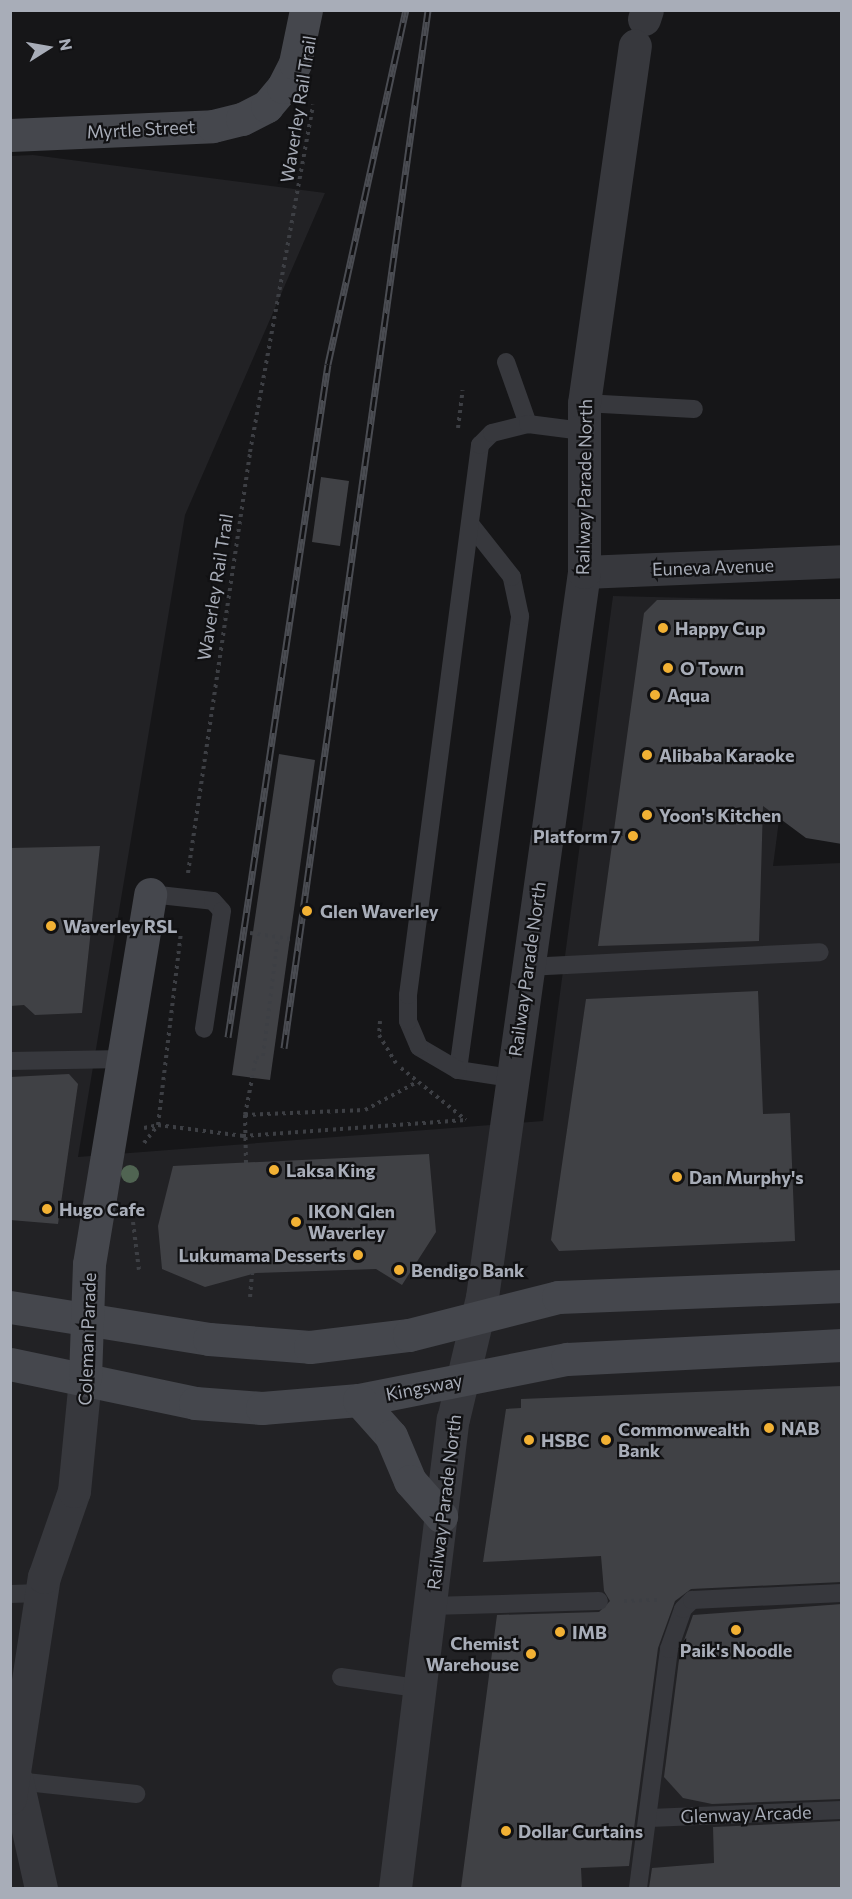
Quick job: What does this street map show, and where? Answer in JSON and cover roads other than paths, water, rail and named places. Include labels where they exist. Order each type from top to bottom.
[{"type":"street","name":"Myrtle Street","points":[[10,135],[213,126],[267,106],[295,63],[306,10]]},
{"type":"street","name":"Railway Parade North","points":[[395,1888],[423,1689],[441,1516],[461,1380],[478,1315],[584,572],[583,417],[642,25]]},
{"type":"street","name":"Euneva Avenue","points":[[584,572],[842,561]]},
{"type":"street","name":"Coleman Parade","points":[[41,1888],[14,1789],[26,1594],[74,1491],[85,1378],[89,1264],[112,1136],[150,894]]},
{"type":"street","points":[[10,1306],[246,1344],[310,1347],[372,1342],[478,1315],[571,1296],[842,1286]]},
{"type":"street","name":"Kingsway","points":[[10,1364],[234,1407],[358,1400],[608,1355],[842,1345]]},
{"type":"street","points":[[358,1400],[391,1436],[410,1481],[441,1516]]},
{"type":"lane","points":[[506,362],[528,424]]},
{"type":"lane","points":[[511,1078],[458,1070],[419,1047],[408,1021],[408,995],[480,445],[492,433],[528,424],[583,417],[694,409]]},
{"type":"lane","points":[[458,1070],[520,616],[512,577],[471,525]]},
{"type":"lane","points":[[150,894],[213,901],[222,911],[204,1029]]},
{"type":"lane","points":[[527,967],[820,952]]},
{"type":"lane","points":[[10,1061],[124,1059]]},
{"type":"lane","points":[[638,1888],[650,1818],[669,1649],[683,1609],[692,1600],[842,1593]]},
{"type":"lane","points":[[432,1606],[599,1601]]},
{"type":"lane","points":[[341,1677],[423,1689]]},
{"type":"lane","points":[[14,1789],[136,1794]]},
{"type":"lane","name":"Glenway Arcade","points":[[650,1818],[842,1810]]},
{"type":"railway","points":[[228,1037],[328,364],[406,10]]},
{"type":"railway","points":[[284,1048],[428,10]]},
{"type":"place","name":"Happy Cup","points":[[663,628]]},
{"type":"place","name":"O Town","points":[[668,668]]},
{"type":"place","name":"Aqua","points":[[655,695]]},
{"type":"place","name":"Alibaba Karaoke","points":[[647,755]]},
{"type":"place","name":"Yoon's Kitchen","points":[[647,815]]},
{"type":"place","name":"Platform 7","points":[[633,836]]},
{"type":"place","name":"Glen Waverley","points":[[307,911]]},
{"type":"place","name":"Waverley RSL","points":[[51,926]]},
{"type":"place","name":"Laksa King","points":[[274,1170]]},
{"type":"place","name":"Dan Murphy's","points":[[677,1177]]},
{"type":"place","name":"Hugo Cafe","points":[[47,1209]]},
{"type":"place","name":"IKON Glen Waverley","points":[[296,1222]]},
{"type":"place","name":"Lukumama Desserts","points":[[358,1255]]},
{"type":"place","name":"Bendigo Bank","points":[[399,1270]]},
{"type":"place","name":"NAB","points":[[769,1428]]},
{"type":"place","name":"HSBC","points":[[529,1440]]},
{"type":"place","name":"Commonwealth Bank","points":[[606,1440]]},
{"type":"place","name":"Paik's Noodle","points":[[736,1630]]},
{"type":"place","name":"IMB","points":[[560,1632]]},
{"type":"place","name":"Chemist Warehouse","points":[[531,1654]]},
{"type":"place","name":"Dollar Curtains","points":[[506,1831]]}]
